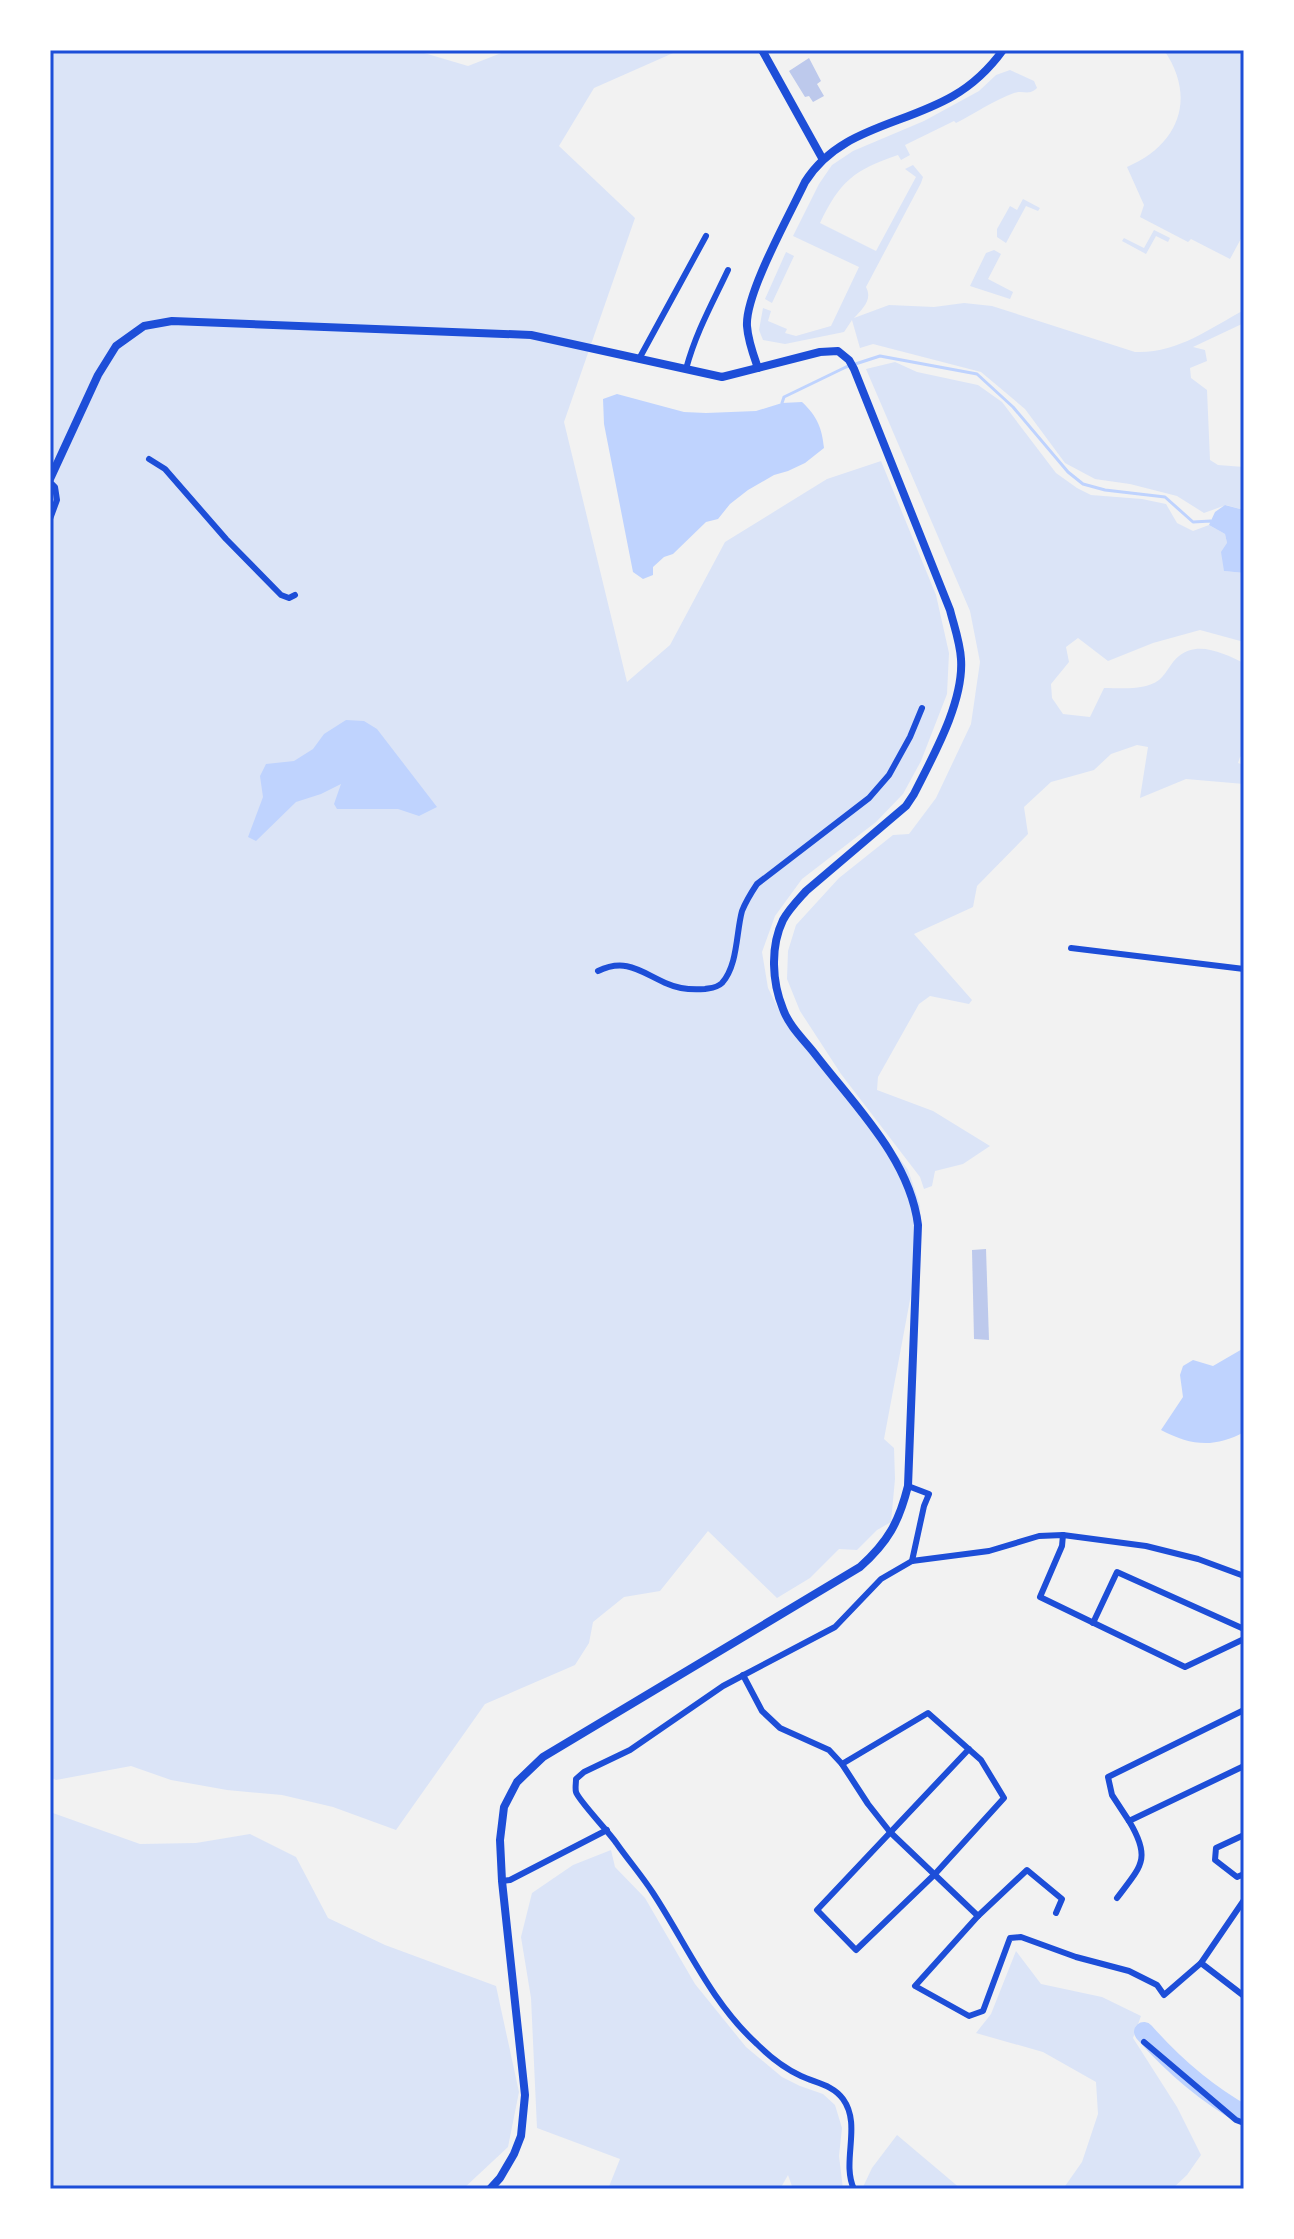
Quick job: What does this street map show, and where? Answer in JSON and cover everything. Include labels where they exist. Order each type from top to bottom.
[{"type":"street","points":[[762,50],[822,158]]},
{"type":"street","points":[[758,368],[749,344],[746,323],[752,298],[805,182],[822,158],[843,142],[954,95],[982,73],[1003,50]]},
{"type":"street","points":[[639,359],[706,236]]},
{"type":"street","points":[[686,369],[704,316],[728,270]]},
{"type":"street","points":[[50,519],[57,500],[55,487],[50,480],[98,375],[116,346],[144,326],[172,321],[531,335],[722,377],[820,352],[838,351],[851,364],[950,610],[961,661],[957,695],[914,794],[906,806],[794,904],[777,936],[773,971],[784,1013],[883,1141],[904,1174],[916,1207],[918,1225],[908,1486],[896,1524],[876,1553],[860,1567],[543,1757],[517,1782],[504,1807],[500,1840],[525,2095],[518,2145],[500,2178],[490,2189]]},
{"type":"street","points":[[149,459],[165,469],[226,539],[281,595],[289,598],[295,595]]},
{"type":"street","points":[[598,971],[608,966],[623,965],[673,986],[687,989],[716,987],[728,972],[742,913],[747,898],[757,884],[869,798],[889,775],[922,708]]},
{"type":"street","points":[[1071,948],[1244,969]]},
{"type":"street","points":[[908,1486],[929,1494],[912,1561]]},
{"type":"street","points":[[1063,1535],[1062,1546],[1040,1597],[1185,1667],[1244,1639]]},
{"type":"street","points":[[854,2189],[849,2156],[851,2128],[843,2099],[828,2086],[787,2068],[753,2041],[703,1979],[653,1893],[576,1793],[576,1779],[630,1750],[723,1686],[835,1627],[881,1579],[912,1561],[989,1551],[1039,1536],[1063,1535],[1146,1546],[1198,1559],[1244,1576]]},
{"type":"street","points":[[1093,1623],[1117,1572],[1244,1629]]},
{"type":"street","points":[[743,1675],[762,1711],[780,1728],[829,1750],[890,1832],[978,1916]]},
{"type":"street","points":[[1117,1898],[1138,1869],[1143,1852],[1139,1837],[1112,1795],[1108,1777],[1244,1710]]},
{"type":"street","points":[[842,1764],[928,1713],[969,1749],[981,1760],[1004,1798],[935,1874],[856,1950],[817,1910],[969,1749]]},
{"type":"street","points":[[1129,1821],[1244,1766]]},
{"type":"street","points":[[502,1881],[510,1880],[607,1830]]},
{"type":"street","points":[[1244,1835],[1216,1848],[1215,1860],[1237,1877],[1244,1874]]},
{"type":"street","points":[[1056,1913],[1062,1899],[1027,1870],[978,1916],[915,1986],[969,2016],[983,2011],[1010,1938],[1021,1937],[1076,1957],[1129,1971],[1157,1985],[1164,1995],[1201,1963],[1244,1900]]},
{"type":"street","points":[[1201,1963],[1244,1996]]},
{"type":"street","points":[[1144,2042],[1236,2120],[1244,2123]]},
{"type":"shaded area","points":[[50,50],[414,50],[468,66],[509,50],[680,50],[594,88],[559,146],[635,218],[564,422],[627,682],[670,645],[725,542],[827,479],[881,461],[936,595],[949,653],[947,694],[921,761],[903,794],[876,822],[802,879],[775,916],[762,952],[768,988],[786,1024],[881,1133],[908,1170],[920,1205],[921,1241],[884,1439],[894,1448],[891,1522],[877,1530],[857,1550],[839,1549],[810,1578],[777,1598],[708,1531],[660,1591],[624,1597],[593,1622],[589,1643],[575,1665],[485,1704],[396,1830],[333,1807],[282,1795],[227,1790],[171,1780],[131,1766],[56,1780],[50,1777]]},
{"type":"shaded area","points":[[1164,50],[1244,50],[1244,233],[1230,259],[1140,217],[1144,205],[1127,167],[1145,158],[1170,133],[1181,102],[1174,68]]},
{"type":"shaded area","points":[[1010,70],[1034,81],[1037,88],[1007,96],[905,145],[910,155],[901,160],[898,155],[859,172],[834,197],[820,223],[876,251],[916,177],[905,169],[913,165],[923,177],[866,287],[866,304],[854,318],[889,305],[934,307],[964,303],[992,306],[1135,352],[1150,352],[1178,345],[1244,310],[1244,323],[1193,347],[1205,350],[1207,361],[1190,368],[1191,378],[1207,390],[1210,460],[1218,465],[1244,467],[1244,510],[1226,505],[1204,513],[1177,496],[1095,479],[1065,463],[1025,409],[981,372],[873,344],[860,348],[852,320],[844,332],[785,344],[763,340],[759,330],[763,308],[771,311],[768,321],[787,329],[785,333],[796,336],[831,326],[859,267],[793,236],[832,165],[853,151],[924,121],[979,91],[996,75]]},
{"type":"shaded area","points":[[1023,199],[1040,208],[1038,211],[1026,206],[1006,243],[997,237],[997,229],[1010,206],[1017,210]]},
{"type":"shaded area","points":[[1154,230],[1170,238],[1168,242],[1156,236],[1146,254],[1122,241],[1124,238],[1144,248]]},
{"type":"shaded area","points":[[994,250],[1001,254],[988,279],[1013,292],[1010,299],[970,286],[986,253]]},
{"type":"shaded area","points":[[786,252],[794,256],[772,303],[765,299]]},
{"type":"shaded area","points":[[895,362],[917,372],[978,385],[1002,402],[1056,473],[1077,488],[1091,495],[1166,504],[1177,523],[1193,531],[1209,525],[1225,534],[1224,571],[1244,573],[1244,642],[1200,630],[1153,643],[1108,661],[1078,638],[1066,647],[1069,662],[1051,684],[1052,698],[1063,714],[1090,717],[1104,688],[1153,684],[1186,651],[1212,650],[1244,663],[1244,755],[1238,763],[1244,765],[1244,784],[1186,779],[1140,798],[1148,747],[1137,745],[1111,754],[1094,770],[1051,782],[1024,807],[1028,834],[977,886],[973,907],[914,934],[972,1000],[969,1004],[930,996],[919,1004],[878,1077],[877,1090],[933,1111],[990,1146],[963,1164],[935,1171],[932,1186],[924,1189],[920,1177],[841,1074],[800,1011],[787,979],[788,951],[796,925],[839,878],[893,835],[909,834],[936,798],[971,724],[980,662],[970,611],[866,369]]},
{"type":"shaded area","points":[[50,1812],[140,1844],[196,1843],[250,1834],[296,1857],[328,1918],[385,1945],[496,1986],[519,2092],[508,2147],[463,2189],[50,2189]]},
{"type":"shaded area","points":[[611,1850],[615,1867],[645,1898],[695,1984],[746,2047],[782,2077],[823,2094],[835,2105],[842,2128],[839,2156],[843,2189],[793,2189],[788,2175],[780,2189],[608,2189],[620,2159],[537,2128],[531,1998],[521,1937],[532,1893],[573,1865]]},
{"type":"shaded area","points":[[1016,1951],[1041,1984],[1102,1997],[1141,2016],[1133,2038],[1177,2107],[1201,2155],[1172,2189],[1063,2189],[1082,2162],[1098,2114],[1096,2082],[1043,2052],[976,2033],[991,2014]]},
{"type":"shaded area","points":[[897,2135],[961,2189],[863,2187],[872,2168]]},
{"type":"water","points":[[617,394],[684,412],[706,413],[756,411],[782,403],[802,402],[818,423],[824,448],[805,463],[774,475],[748,490],[730,504],[718,519],[706,522],[673,554],[664,557],[653,567],[653,575],[643,579],[633,572],[604,424],[603,399]]},
{"type":"water","points":[[1225,505],[1244,510],[1244,573],[1224,571],[1221,552],[1227,543],[1225,534],[1209,525],[1215,512]]},
{"type":"water","points":[[346,720],[364,721],[377,729],[437,807],[419,816],[398,809],[337,809],[334,804],[341,784],[296,802],[256,841],[248,837],[263,797],[260,776],[266,764],[294,761],[313,749],[324,734]]},
{"type":"water","points":[[1244,1348],[1244,1432],[1223,1441],[1203,1443],[1161,1430],[1183,1397],[1180,1375],[1183,1366],[1193,1360],[1213,1366]]},
{"type":"building","points":[[809,58],[821,81],[817,84],[824,96],[813,102],[809,96],[805,97],[789,71]]},
{"type":"building","points":[[986,1249],[989,1340],[974,1339],[972,1250]]},
{"type":"waterway","points":[[782,403],[784,397],[846,367],[880,356],[977,374],[1013,407],[1068,472],[1083,484],[1105,490],[1165,497],[1193,522],[1213,523]]},
{"type":"waterway","points":[[1144,2032],[1191,2078],[1244,2115]]}]
